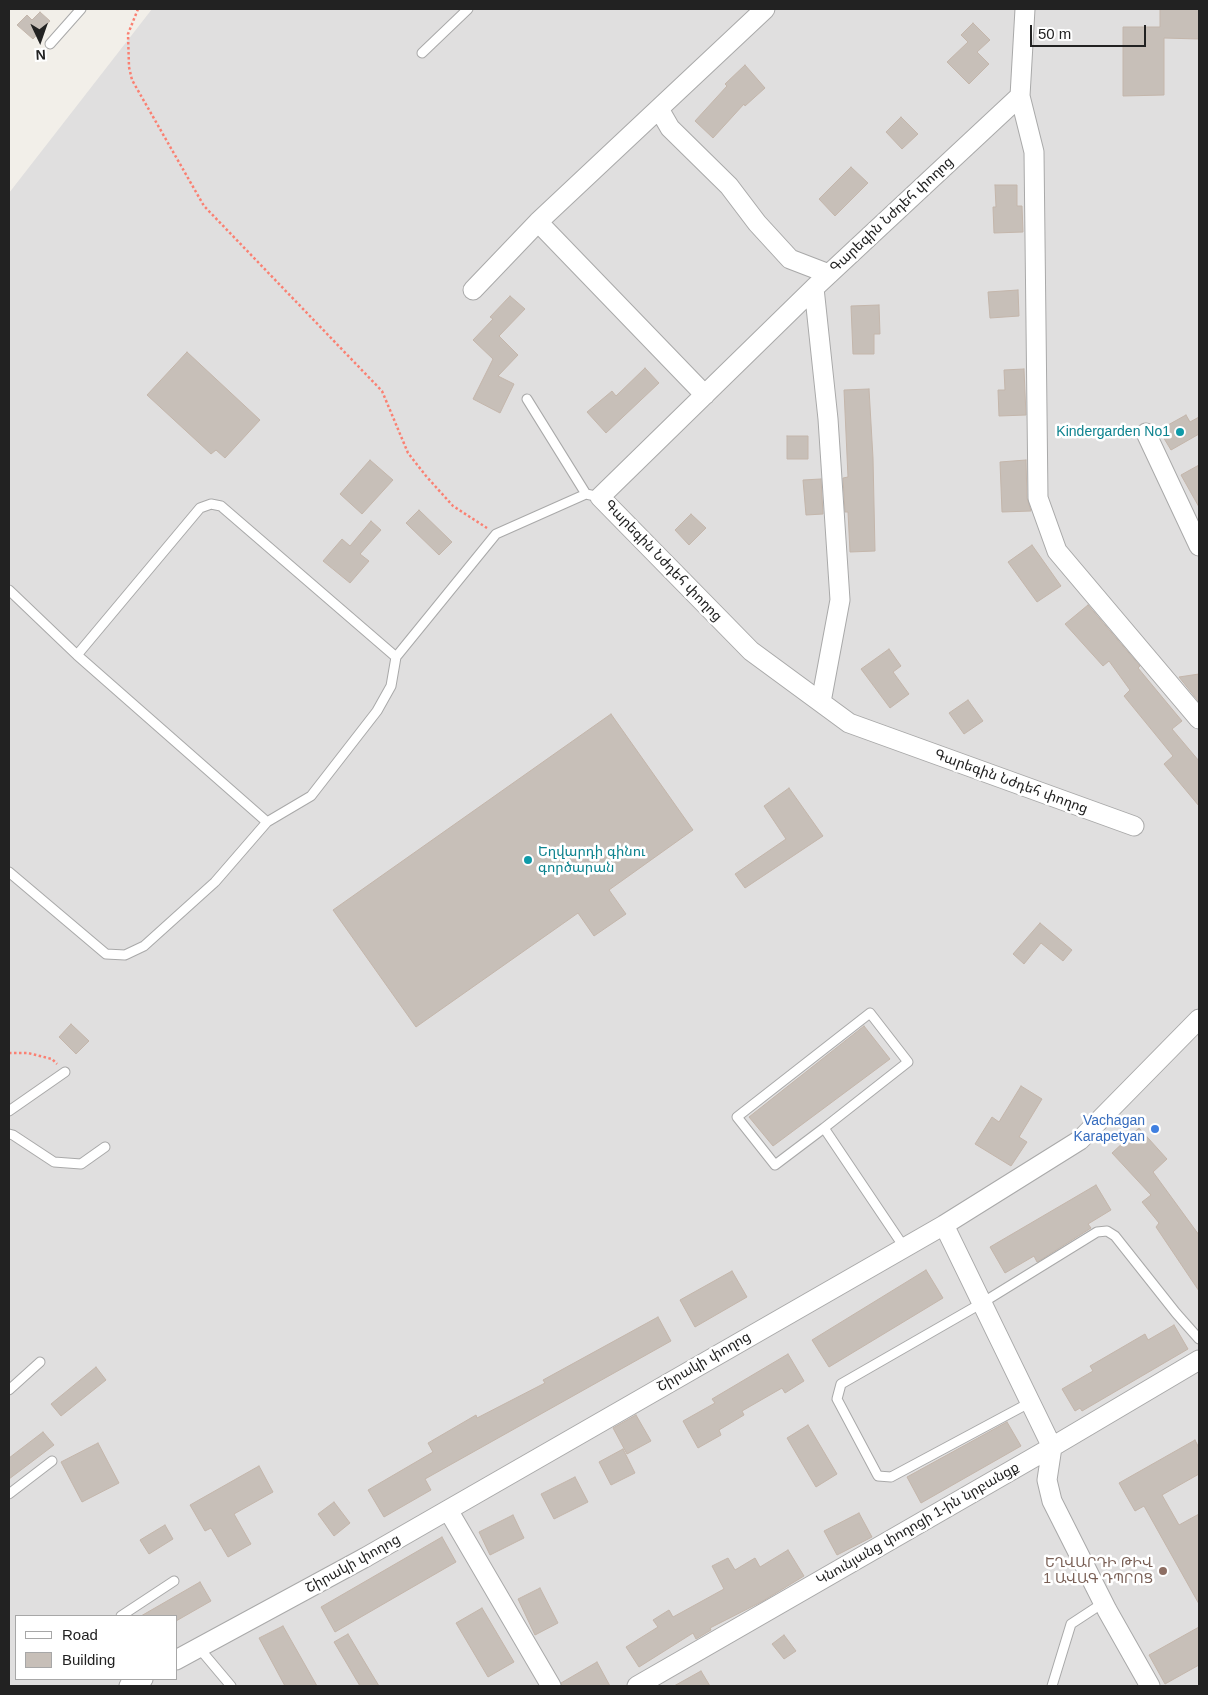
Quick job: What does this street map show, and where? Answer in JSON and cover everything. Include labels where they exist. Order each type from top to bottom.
[{"type":"street","points":[[473,290],[538,222],[765,9]]},
{"type":"street","points":[[1025,9],[1020,96],[1034,152],[1038,498],[1057,551],[1199,718]]},
{"type":"street","name":"Գարեգին Նժդեհ փողոց","points":[[1020,96],[828,274],[705,395],[593,496],[752,651],[849,723],[1134,826]]},
{"type":"street","points":[[659,109],[670,128],[728,186],[757,223],[790,259],[828,274]]},
{"type":"street","points":[[538,222],[705,395]]},
{"type":"street","points":[[814,288],[828,419],[840,600],[821,702]]},
{"type":"street","points":[[1146,433],[1199,546]]},
{"type":"street","name":"Շիրակի փողոց","points":[[178,1659],[366,1557],[944,1225],[1080,1140],[1199,1019]]},
{"type":"street","points":[[944,1225],[1052,1447],[1047,1480],[1052,1501],[1103,1603],[1150,1686]]},
{"type":"street","name":"Կնունյանց փողոցի 1-ին նրբանցք","points":[[637,1686],[1199,1360]]},
{"type":"street","points":[[448,1510],[551,1686]]},
{"type":"lane","points":[[50,44],[82,9]]},
{"type":"lane","points":[[422,53],[468,9]]},
{"type":"lane","points":[[9,872],[106,954],[125,955],[144,946],[215,882],[267,822],[311,796],[377,711],[391,686],[396,657],[496,534],[593,496],[527,399]]},
{"type":"lane","points":[[77,655],[200,508],[211,504],[222,506],[396,657]]},
{"type":"lane","points":[[9,590],[77,655],[267,822]]},
{"type":"lane","points":[[870,1013],[908,1062],[824,1128],[775,1165],[737,1117],[870,1013]]},
{"type":"lane","points":[[9,1111],[65,1072]]},
{"type":"lane","points":[[824,1128],[904,1248]]},
{"type":"lane","points":[[9,1134],[54,1162],[81,1164],[105,1147]]},
{"type":"lane","points":[[1031,1402],[891,1477],[878,1476],[838,1398],[841,1384],[982,1303],[1097,1232],[1107,1231],[1115,1236],[1176,1314],[1199,1339]]},
{"type":"lane","points":[[9,1390],[40,1362]]},
{"type":"lane","points":[[9,1494],[52,1461]]},
{"type":"lane","points":[[123,1615],[174,1582]]},
{"type":"lane","points":[[1052,1686],[1071,1624],[1103,1603]]},
{"type":"lane","points":[[199,1648],[231,1686]]},
{"type":"path","points":[[138,9],[128,34],[129,67],[132,80],[204,206],[382,391],[408,453],[426,476],[453,506],[496,534]]},
{"type":"path","points":[[9,1053],[28,1053],[52,1060],[65,1072]]},
{"type":"shaded area","points":[[152,9],[1199,9],[1199,1686],[9,1686],[9,193]]},
{"type":"building","points":[[1160,9],[1199,9],[1199,39],[1164,38],[1164,95],[1123,96],[1123,27],[1160,27]]},
{"type":"building","points":[[40,12],[50,21],[33,39],[17,25],[27,15],[32,20]]},
{"type":"building","points":[[973,23],[990,40],[977,52],[989,64],[969,84],[947,62],[968,42],[961,35]]},
{"type":"building","points":[[745,65],[765,88],[745,106],[744,104],[713,138],[695,121],[727,86],[725,84]]},
{"type":"building","points":[[901,117],[918,134],[902,149],[886,132]]},
{"type":"building","points":[[851,167],[868,183],[835,216],[819,199]]},
{"type":"building","points":[[995,185],[1017,185],[1017,206],[1022,206],[1023,232],[994,233],[993,207],[996,207]]},
{"type":"building","points":[[1018,290],[1019,316],[990,318],[988,292]]},
{"type":"building","points":[[510,296],[525,309],[499,336],[518,355],[498,376],[514,384],[500,413],[473,399],[493,359],[473,340],[493,319],[490,317]]},
{"type":"building","points":[[879,305],[880,334],[874,334],[874,354],[853,354],[851,306]]},
{"type":"building","points":[[187,352],[260,420],[225,458],[216,450],[211,454],[147,395]]},
{"type":"building","points":[[645,368],[659,383],[606,433],[587,412],[612,391],[616,396]]},
{"type":"building","points":[[1024,369],[1026,415],[999,416],[998,390],[1005,390],[1004,370]]},
{"type":"building","points":[[869,389],[875,551],[850,552],[848,512],[845,512],[843,478],[848,477],[844,390]]},
{"type":"building","name":"Kindergarden No1","points":[[1186,415],[1190,422],[1199,417],[1199,434],[1171,450],[1159,430]]},
{"type":"building","points":[[787,436],[808,436],[808,459],[787,459]]},
{"type":"building","points":[[370,460],[393,480],[362,514],[340,494]]},
{"type":"building","points":[[1026,460],[1027,498],[1031,511],[1002,512],[1000,462]]},
{"type":"building","name":"Kindergarden No1","points":[[1199,465],[1199,507],[1181,475]]},
{"type":"building","points":[[821,479],[823,514],[806,515],[803,480]]},
{"type":"building","points":[[419,510],[452,542],[439,555],[406,523]]},
{"type":"building","points":[[691,514],[706,528],[689,545],[675,530]]},
{"type":"building","points":[[371,521],[381,530],[360,554],[369,561],[350,583],[323,561],[342,539],[350,546]]},
{"type":"building","points":[[1032,545],[1061,586],[1037,602],[1008,562]]},
{"type":"building","points":[[1088,605],[1140,666],[1138,668],[1182,721],[1172,729],[1199,761],[1199,806],[1164,764],[1173,756],[1124,696],[1130,690],[1109,661],[1103,666],[1065,624]]},
{"type":"building","points":[[889,649],[901,666],[893,672],[909,694],[890,708],[861,669]]},
{"type":"building","points":[[1199,674],[1199,702],[1179,677]]},
{"type":"building","points":[[968,700],[983,721],[964,734],[949,713]]},
{"type":"building","name":"Եղվարդի գինու գործարան","points":[[611,714],[693,830],[609,890],[626,914],[594,936],[578,913],[416,1027],[333,910]]},
{"type":"building","points":[[789,788],[823,836],[745,888],[735,874],[786,839],[764,806]]},
{"type":"building","points":[[1040,923],[1072,950],[1063,961],[1041,943],[1024,964],[1013,954]]},
{"type":"building","points":[[71,1024],[89,1041],[76,1054],[59,1037]]},
{"type":"building","points":[[864,1026],[890,1059],[773,1146],[749,1117]]},
{"type":"building","points":[[1021,1086],[1042,1099],[1019,1137],[1027,1142],[1011,1166],[975,1144],[992,1117],[999,1122]]},
{"type":"building","points":[[1139,1128],[1167,1159],[1153,1172],[1199,1235],[1199,1291],[1156,1227],[1159,1223],[1142,1202],[1151,1195],[1112,1153]]},
{"type":"building","points":[[1096,1185],[1111,1210],[1088,1224],[1091,1228],[1039,1261],[1037,1262],[1034,1256],[1005,1273],[990,1247]]},
{"type":"building","points":[[926,1270],[943,1298],[829,1367],[812,1340]]},
{"type":"building","points":[[732,1271],[747,1297],[695,1327],[680,1300]]},
{"type":"building","points":[[658,1317],[671,1341],[425,1479],[431,1490],[384,1517],[368,1490],[433,1452],[428,1443],[476,1415],[477,1418],[545,1383],[543,1380]]},
{"type":"building","points":[[1174,1325],[1188,1349],[1082,1411],[1080,1408],[1075,1411],[1062,1389],[1093,1371],[1090,1366],[1145,1334],[1148,1340]]},
{"type":"building","points":[[788,1354],[804,1381],[785,1393],[782,1388],[742,1411],[744,1415],[719,1430],[721,1435],[698,1448],[683,1421],[715,1403],[712,1399]]},
{"type":"building","points":[[96,1367],[106,1380],[61,1416],[51,1404]]},
{"type":"building","points":[[636,1415],[651,1441],[627,1454],[613,1428]]},
{"type":"building","points":[[1007,1422],[1021,1446],[921,1503],[907,1477]]},
{"type":"building","points":[[808,1425],[837,1474],[816,1487],[787,1438]]},
{"type":"building","points":[[43,1432],[54,1445],[9,1479],[9,1458]]},
{"type":"building","points":[[1195,1440],[1199,1448],[1199,1474],[1162,1495],[1179,1525],[1199,1514],[1199,1604],[1144,1506],[1135,1511],[1119,1483]]},
{"type":"building","points":[[98,1443],[119,1483],[82,1502],[61,1462]]},
{"type":"building","points":[[623,1449],[635,1473],[611,1485],[599,1462]]},
{"type":"building","points":[[259,1466],[273,1492],[234,1514],[251,1544],[228,1557],[211,1528],[205,1531],[190,1505]]},
{"type":"building","points":[[575,1477],[588,1502],[554,1519],[541,1494]]},
{"type":"building","points":[[334,1502],[350,1523],[334,1536],[318,1514]]},
{"type":"building","points":[[859,1513],[872,1537],[837,1555],[824,1531]]},
{"type":"building","points":[[513,1515],[524,1538],[490,1555],[479,1532]]},
{"type":"building","points":[[165,1525],[173,1539],[149,1554],[140,1540]]},
{"type":"building","points":[[442,1537],[456,1562],[335,1632],[321,1607]]},
{"type":"building","points":[[788,1550],[804,1576],[763,1601],[710,1628],[711,1630],[696,1639],[693,1633],[639,1667],[626,1647],[658,1627],[653,1620],[669,1610],[673,1617],[724,1589],[712,1566],[728,1558],[735,1570],[755,1558],[760,1567]]},
{"type":"building","points":[[200,1582],[211,1601],[178,1620],[178,1615],[143,1615]]},
{"type":"building","points":[[540,1588],[558,1623],[535,1635],[518,1599]]},
{"type":"building","points":[[482,1608],[514,1662],[488,1677],[456,1623]]},
{"type":"building","points":[[283,1626],[317,1686],[285,1686],[259,1638]]},
{"type":"building","points":[[1199,1627],[1199,1665],[1165,1684],[1149,1655]]},
{"type":"building","points":[[348,1634],[379,1686],[360,1686],[334,1642]]},
{"type":"building","points":[[784,1635],[796,1651],[784,1659],[772,1644]]},
{"type":"building","points":[[597,1662],[610,1686],[562,1686],[561,1683]]},
{"type":"building","points":[[701,1671],[710,1686],[674,1686]]},
{"type":"place","name":"Kindergarden No1","points":[[1180,432]]},
{"type":"place","name":"Եղվարդի գինու գործարան","points":[[528,860]]},
{"type":"place","name":"Vachagan Karapetyan","points":[[1155,1129]]},
{"type":"place","name":"ԵՂՎԱՐԴԻ ԹԻՎ 1 ԱՎԱԳ ԴՊՐՈՑ","points":[[1163,1571]]}]
